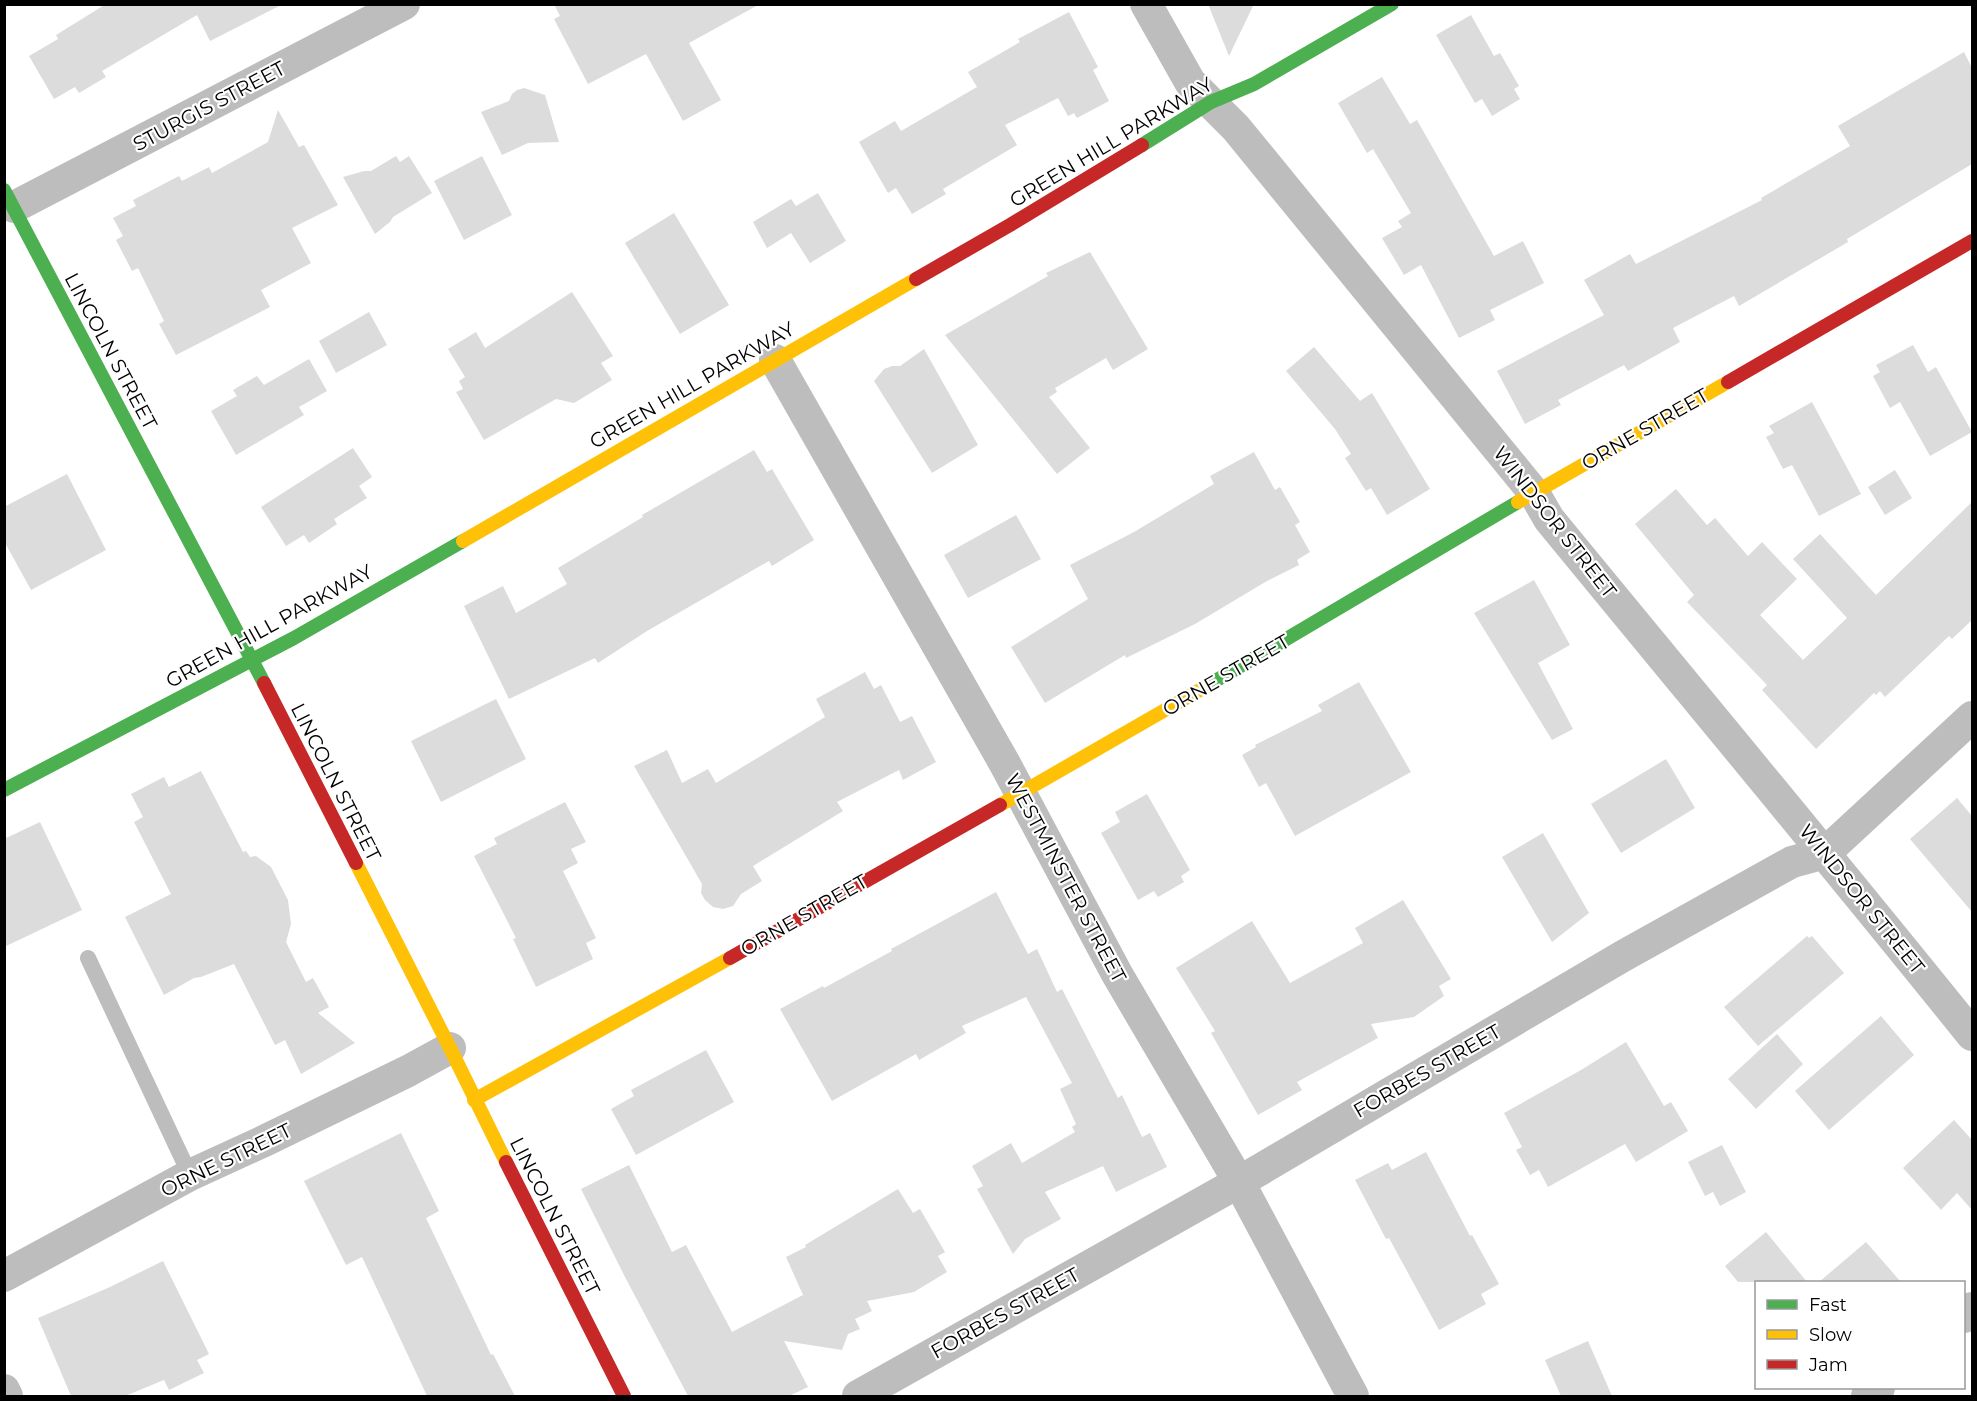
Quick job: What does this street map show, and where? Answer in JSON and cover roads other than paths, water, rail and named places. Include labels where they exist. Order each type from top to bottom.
[{"type":"street","name":"STURGIS STREET","points":[[9,198],[404,4]]},
{"type":"street","name":"WINDSOR STREET","points":[[1146,4],[1190,82],[1236,128],[1534,494],[1549,519],[1826,853],[1972,1035]]},
{"type":"street","name":"GREEN HILL PARKWAY","points":[[4,790],[252,660],[1010,225],[1210,102],[1254,84],[1392,4]]},
{"type":"street","name":"LINCOLN STREET","points":[[9,198],[252,660],[624,1396]]},
{"type":"street","name":"ORNE STREET","points":[[474,1100],[669,993],[1021,793],[1972,241]]},
{"type":"street","name":"WESTMINSTER STREET","points":[[776,360],[1021,793],[1116,974],[1239,1182],[1353,1396]]},
{"type":"street","name":"FORBES STREET","points":[[858,1396],[1239,1182],[1623,956],[1792,862],[1826,853],[1972,717]]},
{"type":"street","name":"ORNE STREET","points":[[4,1276],[189,1175],[345,1102],[450,1048]]},
{"type":"street","points":[[4,1390],[8,1396]]},
{"type":"lane","points":[[87,958],[189,1175]]}]
